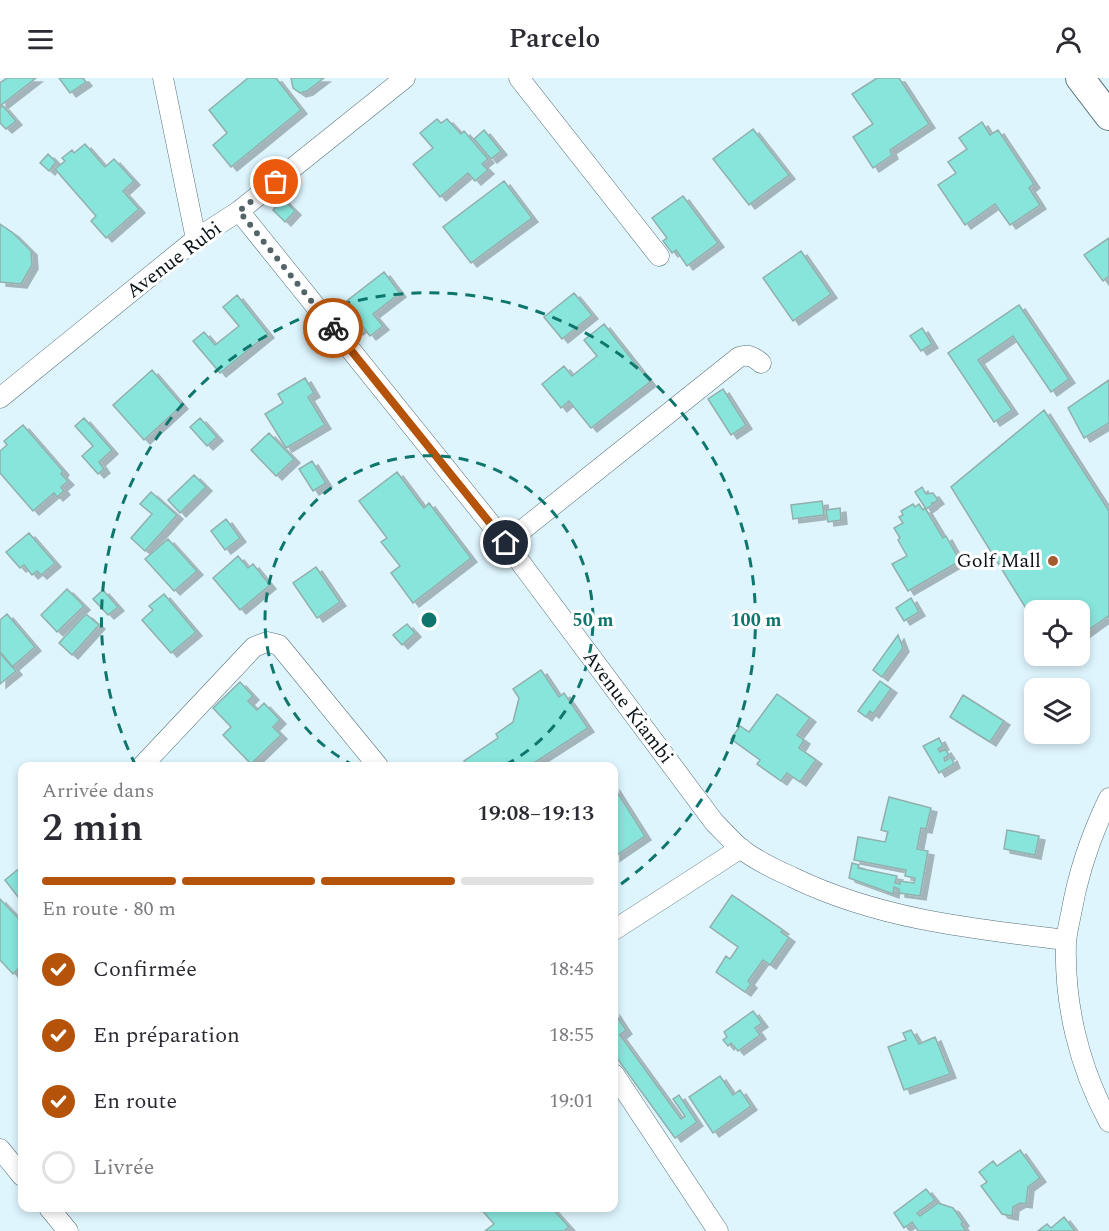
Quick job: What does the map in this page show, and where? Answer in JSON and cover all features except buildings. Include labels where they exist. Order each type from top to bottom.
[{"type":"main road","points":[[1080,78],[1109,116]]},
{"type":"street","points":[[163,78],[196,239]]},
{"type":"street","name":"Avenue Rubi","points":[[0,398],[196,239],[239,211],[405,78]]},
{"type":"street","points":[[519,78],[659,256]]},
{"type":"street","name":"Avenue Kiambi","points":[[239,211],[506,543],[714,822],[741,848],[769,866],[813,887],[856,903],[917,920],[1066,940]]},
{"type":"street","points":[[506,543],[739,357],[745,355],[753,357],[761,363]]},
{"type":"street","points":[[146,762],[254,647],[267,642],[279,645],[375,762]]},
{"type":"street","points":[[1109,798],[1092,832],[1076,888],[1066,940],[1073,1026],[1085,1069],[1109,1122]]},
{"type":"street","points":[[618,927],[741,848]]},
{"type":"street","points":[[618,1080],[718,1231]]},
{"type":"street","points":[[0,1149],[18,1171]]},
{"type":"street","points":[[52,1212],[68,1231]]},
{"type":"way so far","points":[[276,182],[239,211],[333,328]]},
{"type":"place","name":"Golf Mall","points":[[1053,561]]},
{"type":"route","points":[[333,328],[506,543]]}]
